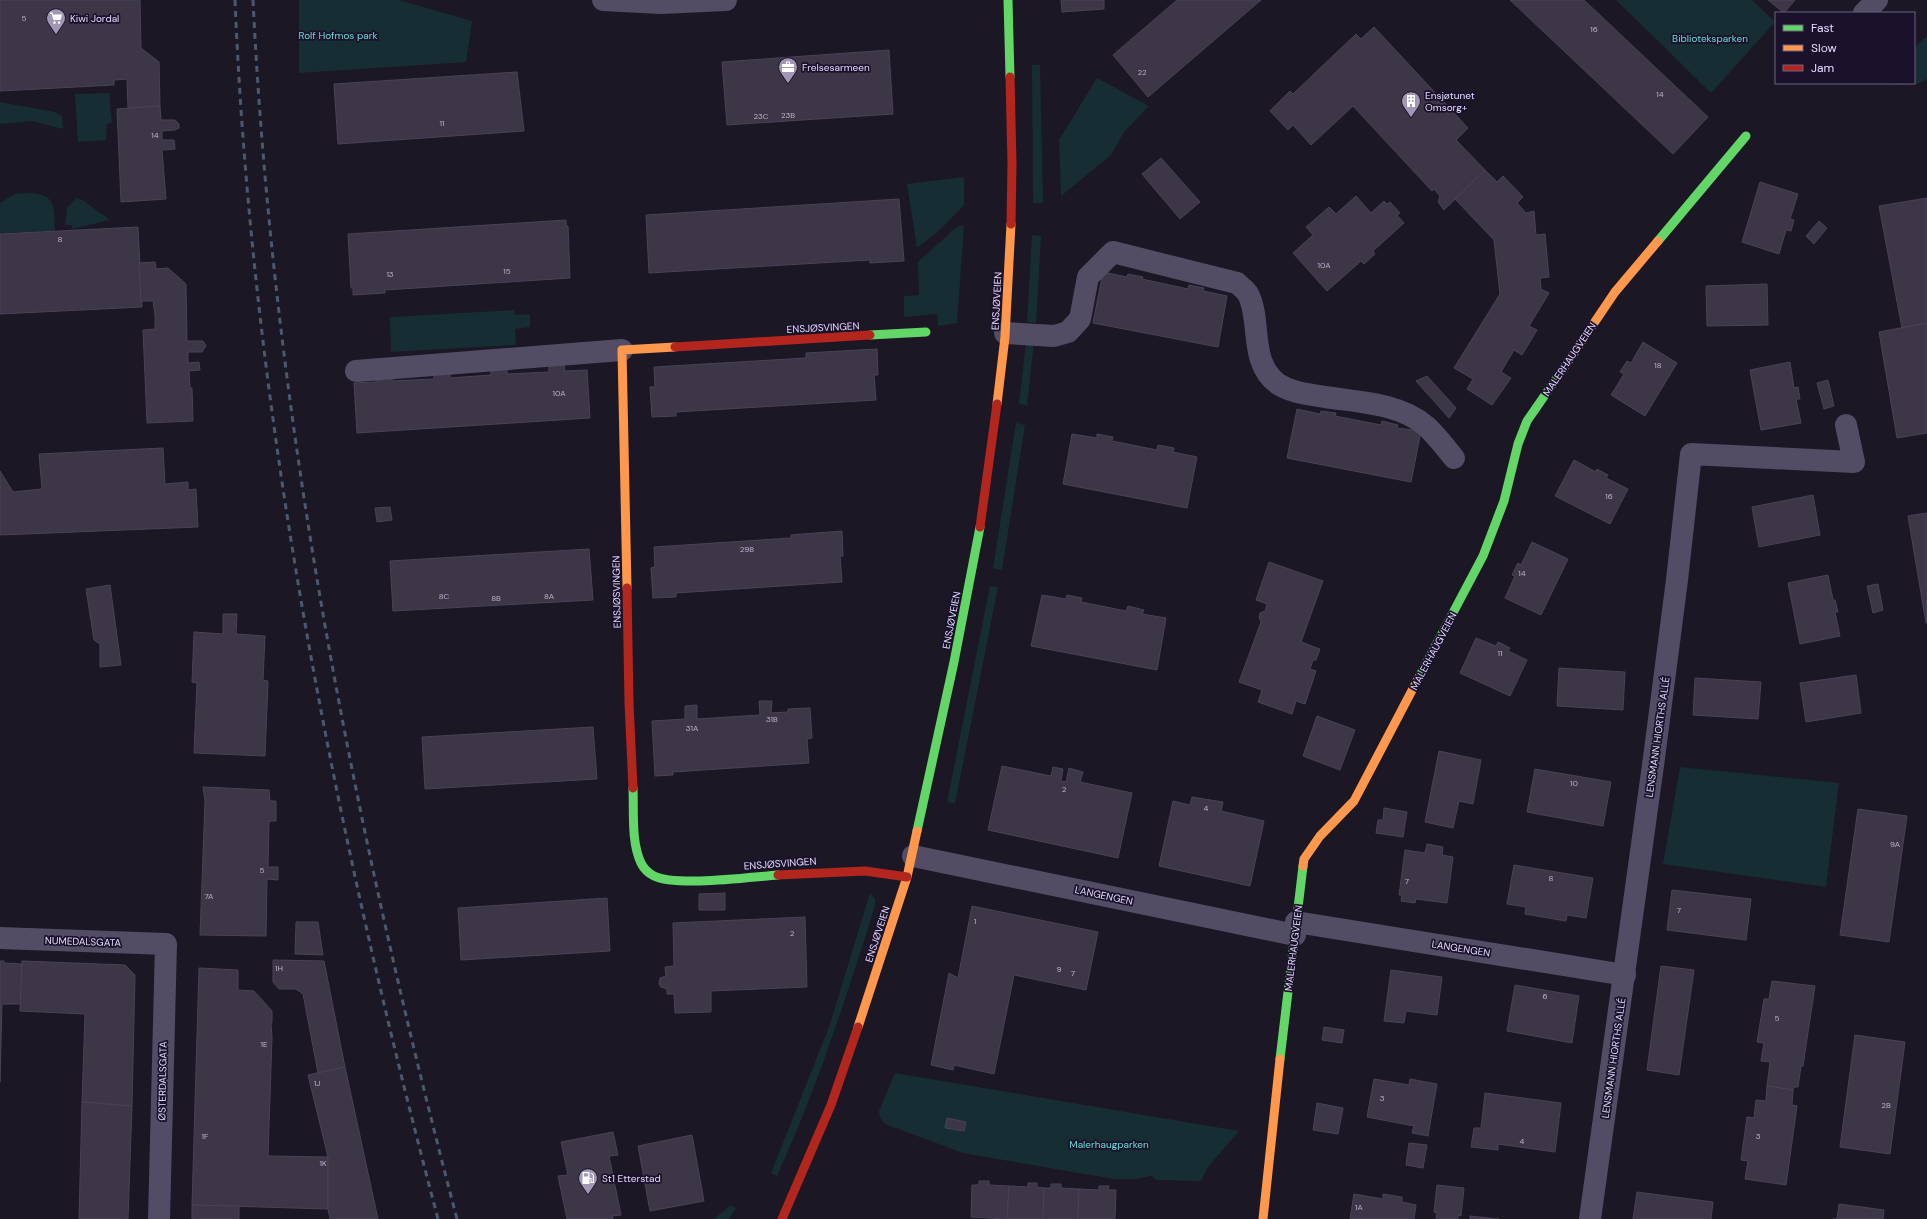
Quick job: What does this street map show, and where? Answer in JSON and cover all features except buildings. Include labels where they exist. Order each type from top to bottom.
[{"type":"street","points":[[603,0],[661,3],[726,0]]},
{"type":"street","name":"ENSJØVEIEN","points":[[782,1219],[831,1105],[871,990],[913,856],[984,509],[1005,333],[1012,164],[1008,0]]},
{"type":"street","points":[[1865,12],[1877,0]]},
{"type":"street","name":"MALERHAUGVEIEN","points":[[1263,1219],[1267,1169],[1304,858],[1320,836],[1354,801],[1483,556],[1504,501],[1518,444],[1527,421],[1615,292],[1746,136]]},
{"type":"street","points":[[1005,333],[1054,336],[1068,332],[1080,318],[1088,277],[1113,252],[1237,283],[1247,292],[1253,306],[1255,334],[1260,356],[1266,370],[1278,383],[1293,392],[1398,409],[1426,425],[1454,458]]},
{"type":"street","name":"ENSJØSVINGEN","points":[[907,877],[865,871],[839,870],[679,881],[654,876],[644,870],[636,845],[630,711],[622,350],[926,332]]},
{"type":"street","points":[[356,371],[622,350]]},
{"type":"street","name":"LENSMANN HIORTHS ALLÉ","points":[[1590,1219],[1625,975],[1677,580],[1691,454],[1854,462],[1846,425]]},
{"type":"street","name":"LANGENGEN","points":[[913,856],[1296,928],[1625,975]]},
{"type":"street","name":"NUMEDALSGATA","points":[[0,938],[166,944]]},
{"type":"street","name":"ØSTERDALSGATA","points":[[159,1219],[166,944]]},
{"type":"green space","name":"Rolf Hofmos park","points":[[299,0],[399,0],[472,21],[466,62],[299,73]]},
{"type":"green space","name":"Biblioteksparken","points":[[1616,0],[1752,0],[1775,22],[1711,93]]},
{"type":"green space","points":[[1927,36],[1927,79],[1917,84],[1892,85],[1915,84],[1915,47]]},
{"type":"green space","points":[[1032,65],[1040,65],[1043,203],[1033,203]]},
{"type":"green space","points":[[1097,78],[1149,106],[1124,132],[1111,155],[1061,196],[1059,140]]},
{"type":"green space","points":[[109,93],[112,123],[107,124],[106,140],[78,142],[75,94]]},
{"type":"green space","points":[[0,102],[55,112],[62,116],[63,129],[32,121],[0,124]]},
{"type":"green space","points":[[964,177],[964,205],[941,229],[917,248],[907,184]]},
{"type":"green space","points":[[15,194],[36,194],[49,199],[54,208],[55,231],[0,233],[0,203]]},
{"type":"green space","points":[[77,198],[84,201],[110,220],[72,229],[72,225],[65,225],[67,207]]},
{"type":"green space","points":[[964,225],[957,323],[938,326],[937,314],[904,317],[904,296],[919,295],[918,262],[958,226]]},
{"type":"green space","points":[[1032,235],[1041,236],[1036,323],[1027,322]]},
{"type":"green space","points":[[514,310],[515,315],[530,314],[530,327],[515,329],[516,345],[391,352],[390,317]]},
{"type":"green space","points":[[1026,342],[1034,342],[1027,405],[1019,404]]},
{"type":"green space","points":[[1016,423],[1025,425],[1002,570],[993,568]]},
{"type":"green space","points":[[990,586],[998,587],[955,804],[947,802]]},
{"type":"green space","points":[[1680,767],[1839,783],[1826,887],[1663,864]]},
{"type":"green space","points":[[870,893],[875,899],[875,906],[853,975],[818,1076],[792,1143],[777,1176],[771,1173],[829,1027]]},
{"type":"green space","name":"Malerhaugparken","points":[[895,1073],[1239,1131],[1208,1167],[1201,1181],[1157,1180],[1151,1176],[1136,1179],[1114,1179],[963,1153],[885,1124],[880,1118],[879,1111]]},
{"type":"green space","points":[[731,1205],[736,1208],[729,1219],[714,1219]]},
{"type":"railway","points":[[235,0],[244,154],[259,308],[279,462],[304,615],[332,767],[364,919],[438,1219]]},
{"type":"railway","points":[[253,0],[263,155],[279,309],[299,462],[323,615],[352,767],[384,918],[419,1069],[457,1219]]},
{"type":"traffic: fast","points":[[1008,0],[1010,77]]},
{"type":"traffic: fast","points":[[1658,241],[1746,136]]},
{"type":"traffic: fast","points":[[870,335],[926,332]]},
{"type":"traffic: fast","points":[[1418,679],[1483,556],[1504,501],[1518,444],[1527,421],[1563,369]]},
{"type":"traffic: fast","points":[[917,831],[954,662],[980,527]]},
{"type":"traffic: fast","points":[[633,788],[634,836],[636,846],[642,865],[646,871],[652,875],[679,881],[733,879],[778,875]]},
{"type":"traffic: fast","points":[[1280,1059],[1303,866]]},
{"type":"traffic: slow","points":[[997,404],[1005,337],[1011,224]]},
{"type":"traffic: slow","points":[[1563,369],[1615,292],[1658,241]]},
{"type":"traffic: slow","points":[[627,588],[622,350],[675,347]]},
{"type":"traffic: slow","points":[[1303,866],[1304,859],[1320,836],[1354,801],[1418,679]]},
{"type":"traffic: slow","points":[[858,1027],[907,877],[917,831]]},
{"type":"traffic: slow","points":[[1263,1219],[1280,1059]]},
{"type":"traffic: jam","points":[[1010,77],[1012,164],[1011,224]]},
{"type":"traffic: jam","points":[[675,347],[870,335]]},
{"type":"traffic: jam","points":[[980,527],[997,404]]},
{"type":"traffic: jam","points":[[627,588],[629,703],[633,788]]},
{"type":"traffic: jam","points":[[778,875],[865,871],[907,877]]},
{"type":"traffic: jam","points":[[782,1219],[831,1105],[858,1027]]},
{"type":"place","name":"Kiwi Jordal","points":[[56,35]]},
{"type":"place","name":"Frelsesarmeen","points":[[788,84]]},
{"type":"place","name":"Ensjøtunet Omsorg+","points":[[1411,118]]},
{"type":"place","name":"St1 Etterstad","points":[[588,1195]]}]
